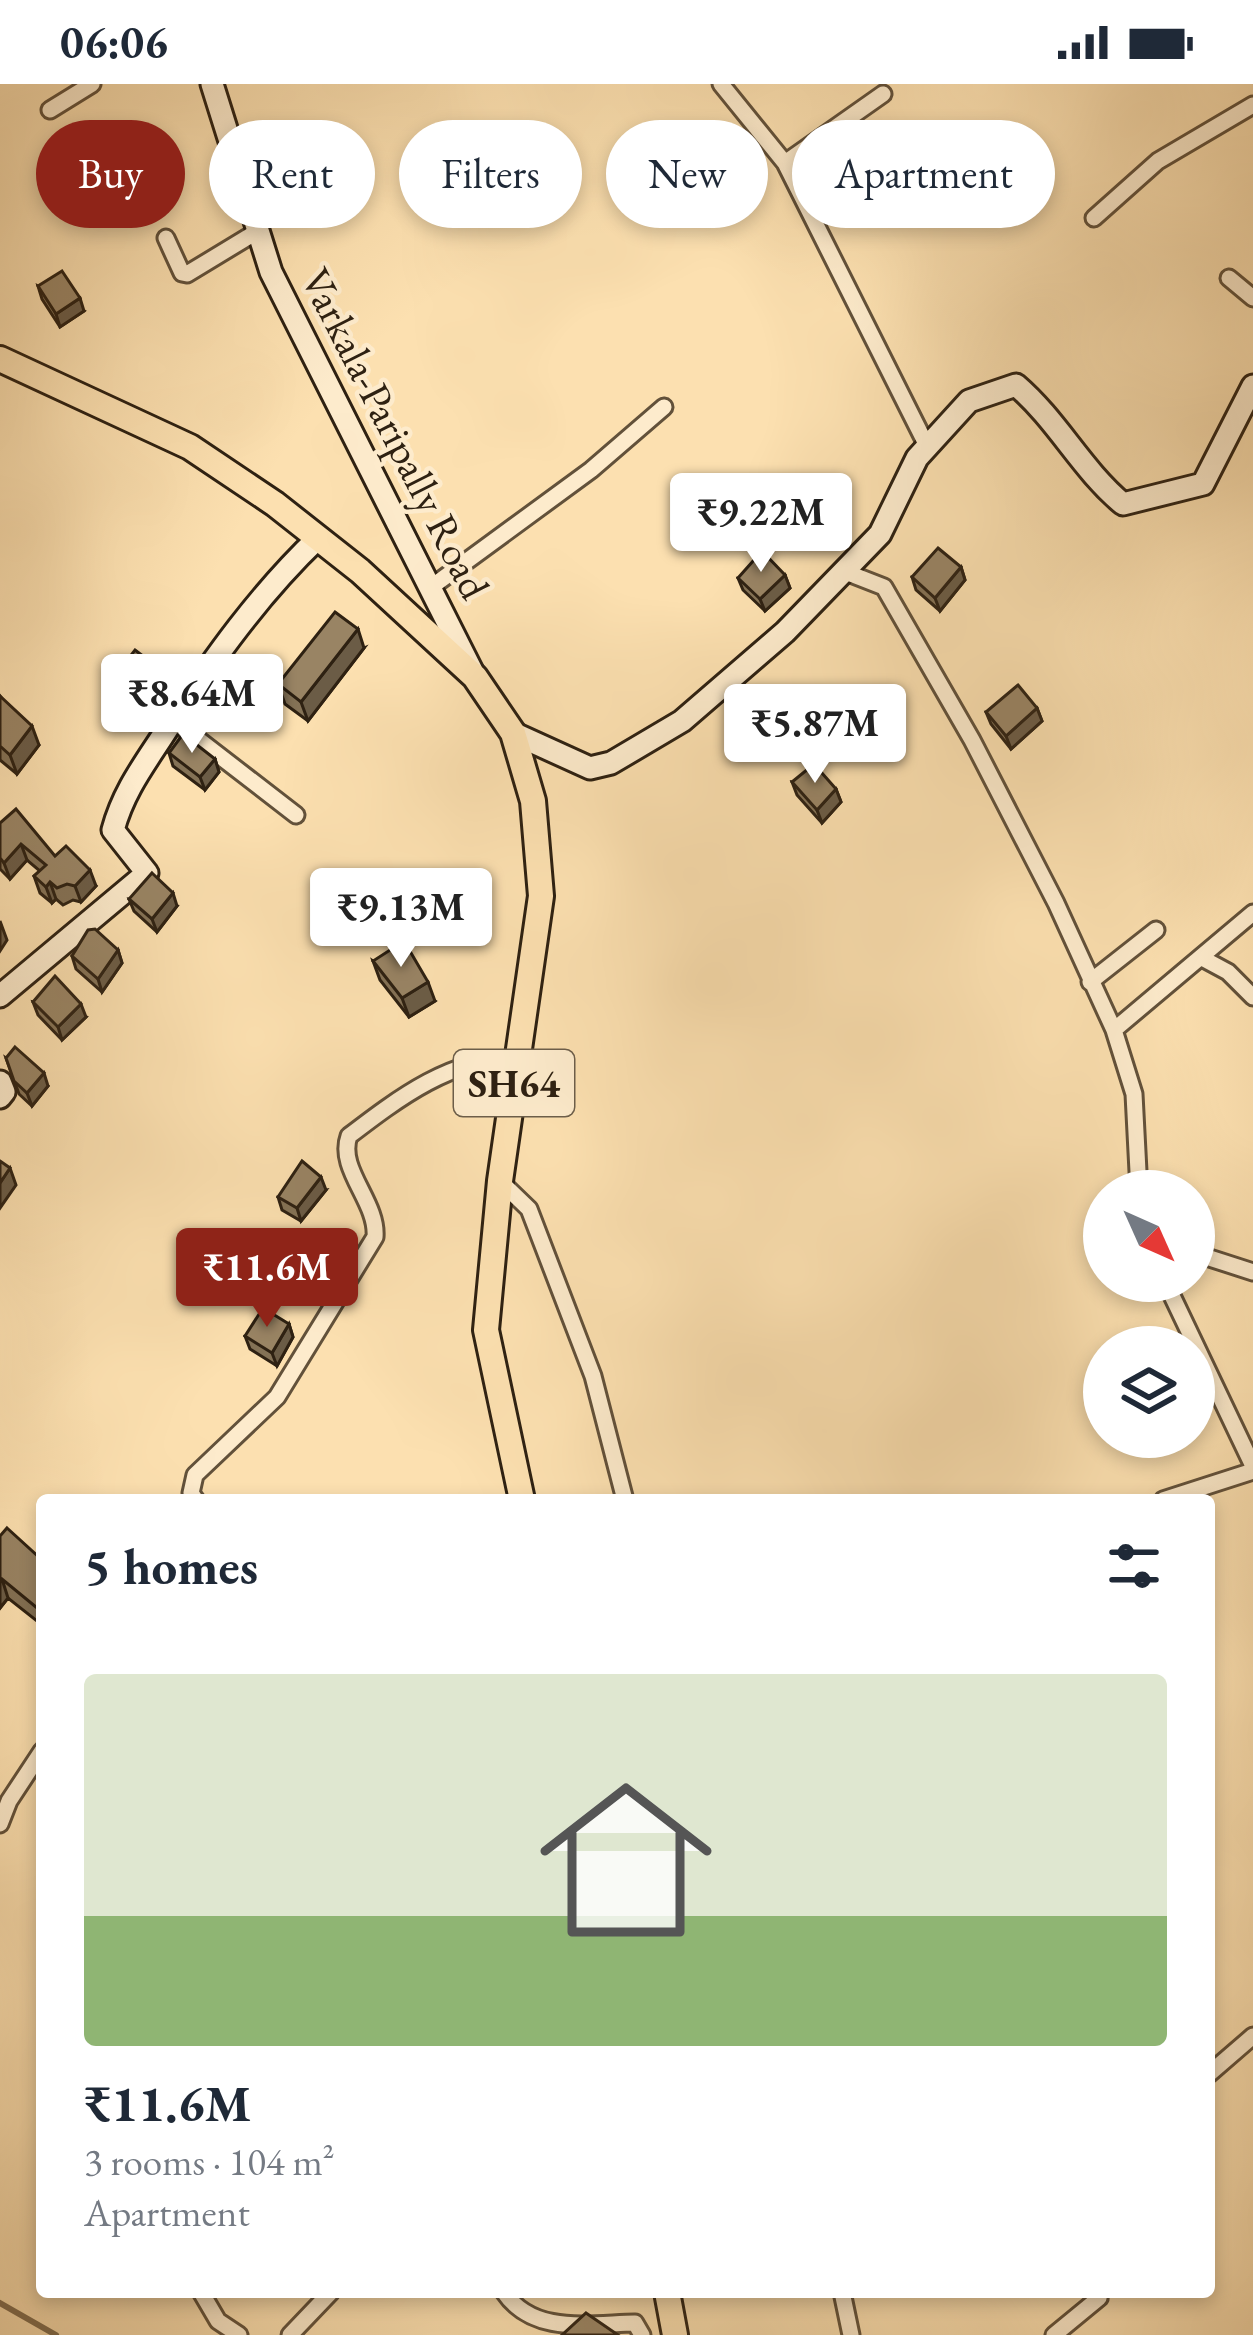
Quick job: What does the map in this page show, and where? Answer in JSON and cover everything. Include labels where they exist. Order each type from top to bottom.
[{"type":"main road","name":"Varkala-Paripally Road","points":[[212,84],[271,272],[475,676]]},
{"type":"main road","name":"SH64","points":[[0,359],[190,447],[318,538],[475,676],[513,733],[533,800],[541,896],[500,1181],[486,1330],[521,1494]]},
{"type":"main road","points":[[513,733],[590,768],[611,764],[699,707],[785,632],[880,534],[917,458],[969,401],[1016,386],[1045,410],[1100,485],[1123,504],[1203,484],[1253,386]]},
{"type":"main road","points":[[0,996],[147,873],[113,830],[135,774],[274,580],[318,538]]},
{"type":"main road","points":[[0,1082],[4,1092],[0,1097]]},
{"type":"main road","points":[[668,2298],[675,2335]]},
{"type":"street","points":[[50,110],[92,84]]},
{"type":"street","points":[[721,84],[785,163],[927,446]]},
{"type":"street","points":[[785,163],[883,94]]},
{"type":"street","points":[[1094,218],[1158,161],[1253,105]]},
{"type":"street","points":[[166,238],[182,273],[187,274],[258,230]]},
{"type":"street","points":[[1229,278],[1253,298]]},
{"type":"street","points":[[430,588],[591,470],[664,407]]},
{"type":"street","points":[[843,572],[884,587],[982,758],[1056,904],[1114,1030],[1134,1094],[1138,1170]]},
{"type":"street","points":[[173,720],[296,815]]},
{"type":"street","points":[[1114,1030],[1253,913]]},
{"type":"street","points":[[1090,982],[1156,930]]},
{"type":"street","points":[[1202,958],[1228,972],[1253,997]]},
{"type":"street","points":[[192,1494],[195,1475],[278,1397],[376,1237],[377,1222],[346,1152],[349,1136],[456,1067],[496,1058],[517,1060]]},
{"type":"street","points":[[500,1181],[529,1209],[592,1376],[623,1494]]},
{"type":"street","points":[[1215,1260],[1253,1273]]},
{"type":"street","points":[[1180,1494],[1253,1469],[1215,1401]]},
{"type":"street","points":[[0,1824],[36,1760]]},
{"type":"street","points":[[1215,2069],[1253,2036]]},
{"type":"street","points":[[205,2298],[218,2321],[239,2335]]},
{"type":"street","points":[[290,2335],[325,2298]]},
{"type":"street","points":[[510,2298],[530,2320],[550,2326],[635,2323],[643,2335]]},
{"type":"street","points":[[843,2298],[851,2335]]},
{"type":"street","points":[[1054,2335],[1099,2298]]},
{"type":"building","points":[[62,271],[80,298],[56,314],[38,286]]},
{"type":"building","points":[[938,548],[961,567],[935,598],[912,577]]},
{"type":"building","points":[[762,551],[785,575],[760,599],[738,578]]},
{"type":"building","points":[[335,612],[358,629],[301,702],[278,684]]},
{"type":"building","points":[[135,650],[169,676],[152,698],[118,672]]},
{"type":"building","points":[[1018,685],[1037,708],[1006,736],[986,712]]},
{"type":"building","points":[[0,696],[32,726],[10,755],[0,746]]},
{"type":"building","points":[[183,734],[215,759],[200,777],[169,753]]},
{"type":"building","points":[[814,764],[836,789],[817,810],[792,782]]},
{"type":"building","points":[[16,809],[55,856],[66,846],[90,870],[75,886],[57,888],[50,882],[46,887],[34,876],[46,865],[21,844],[4,863],[0,858],[0,823]]},
{"type":"building","points":[[152,873],[173,893],[152,919],[129,899]]},
{"type":"building","points":[[95,929],[118,950],[98,979],[72,956],[88,930]]},
{"type":"building","points":[[404,941],[428,982],[402,998],[373,961]]},
{"type":"building","points":[[55,976],[81,1004],[58,1027],[33,1002]]},
{"type":"building","points":[[15,1047],[44,1073],[27,1093],[14,1081],[6,1058]]},
{"type":"building","points":[[0,1161],[10,1168],[0,1183]]},
{"type":"building","points":[[302,1161],[321,1177],[297,1208],[278,1197]]},
{"type":"building","points":[[263,1308],[289,1324],[272,1353],[245,1336]]},
{"type":"building","points":[[7,1528],[36,1555],[36,1607],[0,1581],[0,1536]]},
{"type":"building","points":[[586,2313],[618,2335],[562,2335]]},
{"type":"waterway","points":[[0,2303],[56,2335]]}]
